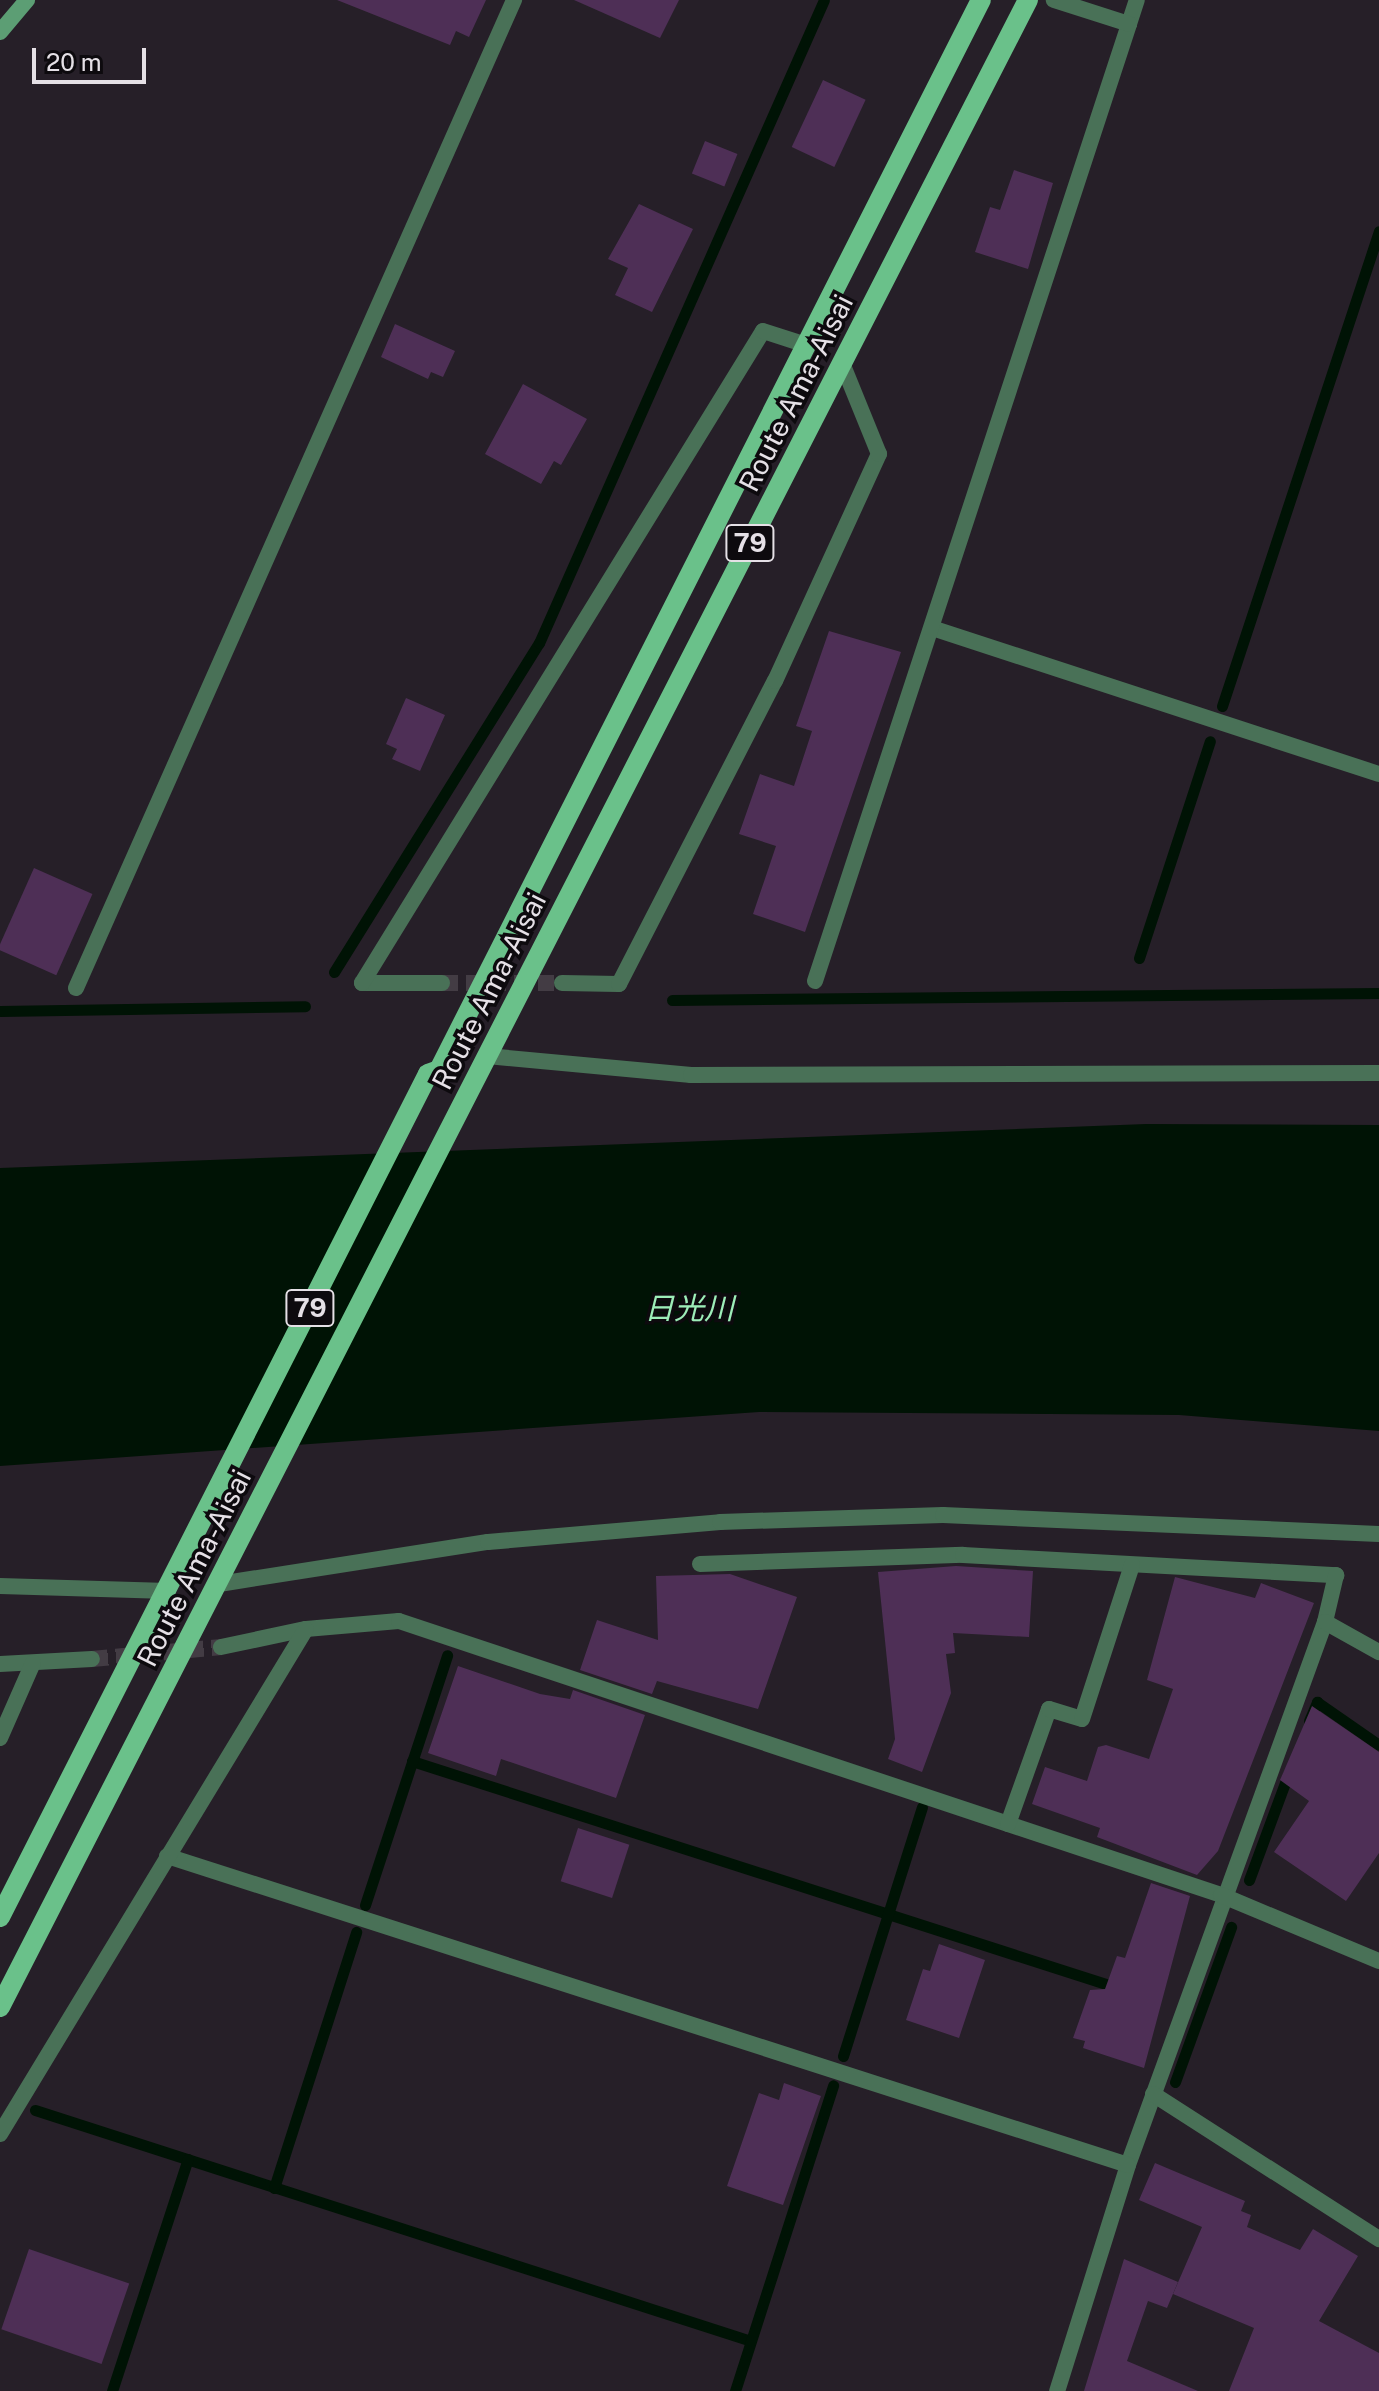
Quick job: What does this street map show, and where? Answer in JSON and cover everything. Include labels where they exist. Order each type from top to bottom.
[{"type":"main road","name":"Route Ama-Aisai","points":[[0,1917],[428,1074],[439,1070],[803,344],[981,0]]},
{"type":"main road","name":"Route Ama-Aisai","points":[[0,2007],[1028,0]]},
{"type":"street","points":[[0,32],[27,0]]},
{"type":"street","points":[[76,988],[514,0]]},
{"type":"street","points":[[1054,0],[1129,24]]},
{"type":"street","points":[[815,981],[1137,0]]},
{"type":"street","points":[[442,983],[362,983],[763,331],[803,344]]},
{"type":"street","points":[[562,983],[619,984],[775,681],[879,454],[842,363]]},
{"type":"street","points":[[932,628],[1379,774]]},
{"type":"street","points":[[487,1056],[691,1075],[1379,1073]]},
{"type":"street","points":[[219,1584],[488,1542],[720,1522],[943,1515],[1379,1534]]},
{"type":"street","points":[[700,1564],[963,1555],[1336,1575],[1325,1622],[1221,1895],[1128,2165],[1057,2391]]},
{"type":"street","points":[[1008,1824],[1049,1709],[1082,1719],[1132,1565]]},
{"type":"street","points":[[0,1586],[168,1591]]},
{"type":"street","points":[[221,1647],[306,1629],[399,1621],[1221,1895],[1379,1961]]},
{"type":"street","points":[[1325,1622],[1379,1652]]},
{"type":"street","points":[[0,2134],[306,1629]]},
{"type":"street","points":[[0,1664],[92,1659]]},
{"type":"street","points":[[0,1738],[33,1663]]},
{"type":"street","points":[[167,1856],[1128,2165]]},
{"type":"street","points":[[1153,2094],[1379,2239]]},
{"type":"water","name":"日光川","points":[[1146,1124],[1379,1125],[1379,1431],[1179,1415],[759,1412],[0,1466],[0,1168]]},
{"type":"building","points":[[337,0],[486,0],[469,37],[456,31],[450,45]]},
{"type":"building","points":[[574,0],[679,0],[660,38]]},
{"type":"building","points":[[823,80],[866,100],[834,167],[792,147]]},
{"type":"building","points":[[705,141],[737,154],[724,187],[692,173]]},
{"type":"building","points":[[1014,170],[1053,183],[1028,269],[975,252],[990,207],[1000,210]]},
{"type":"building","points":[[639,204],[693,229],[652,312],[615,295],[628,268],[608,259]]},
{"type":"building","points":[[395,324],[455,351],[443,377],[431,372],[428,379],[381,357]]},
{"type":"building","points":[[523,384],[587,419],[561,465],[554,461],[541,484],[485,454]]},
{"type":"building","points":[[829,631],[901,652],[805,932],[753,914],[776,846],[739,834],[760,774],[794,786],[812,731],[796,726]]},
{"type":"building","points":[[406,698],[445,715],[420,771],[392,759],[397,749],[386,744]]},
{"type":"building","points":[[34,868],[92,894],[56,975],[0,950]]},
{"type":"building","points":[[956,1566],[1033,1571],[1029,1637],[953,1633],[955,1653],[946,1654],[951,1693],[922,1772],[888,1759],[895,1739],[878,1572]]},
{"type":"building","points":[[730,1574],[797,1597],[758,1709],[657,1681],[652,1694],[580,1670],[597,1620],[658,1640],[656,1576]]},
{"type":"building","points":[[1175,1577],[1255,1598],[1261,1583],[1314,1603],[1218,1851],[1197,1875],[1097,1837],[1100,1828],[1032,1804],[1045,1767],[1087,1781],[1098,1747],[1106,1745],[1149,1759],[1173,1689],[1147,1680]]},
{"type":"building","points":[[458,1666],[540,1694],[570,1699],[573,1690],[645,1715],[616,1798],[501,1759],[496,1776],[428,1753]]},
{"type":"building","points":[[1312,1706],[1379,1752],[1379,1853],[1346,1901],[1274,1852],[1309,1801],[1280,1780]]},
{"type":"building","points":[[578,1828],[629,1845],[612,1898],[561,1881]]},
{"type":"building","points":[[1151,1883],[1190,1896],[1144,2068],[1083,2048],[1085,2041],[1073,2038],[1090,1990],[1105,1989],[1117,1956],[1125,1958]]},
{"type":"building","points":[[939,1944],[985,1960],[959,2038],[906,2020],[923,1969],[930,1971]]},
{"type":"building","points":[[784,2083],[821,2096],[783,2205],[727,2186],[759,2093],[779,2100]]},
{"type":"building","points":[[1155,2163],[1245,2201],[1241,2211],[1251,2215],[1247,2227],[1300,2250],[1313,2229],[1358,2256],[1319,2321],[1379,2353],[1379,2391],[1229,2391],[1254,2328],[1173,2294],[1202,2227],[1139,2200]]},
{"type":"building","points":[[29,2249],[129,2284],[102,2364],[1,2329]]},
{"type":"building","points":[[1124,2259],[1178,2282],[1167,2308],[1148,2301],[1127,2361],[1198,2391],[1084,2391]]},
{"type":"waterway","points":[[334,972],[539,643],[824,0]]},
{"type":"waterway","points":[[1222,706],[1379,231]]},
{"type":"waterway","points":[[1139,958],[1210,741]]},
{"type":"waterway","points":[[672,1000],[1379,993]]},
{"type":"waterway","points":[[0,1011],[305,1006]]},
{"type":"waterway","points":[[365,1905],[447,1655]]},
{"type":"waterway","points":[[1309,1721],[1317,1702],[1379,1745]]},
{"type":"waterway","points":[[412,1761],[1118,1988]]},
{"type":"waterway","points":[[1249,1880],[1289,1772]]},
{"type":"waterway","points":[[843,2056],[922,1807]]},
{"type":"waterway","points":[[1175,2082],[1231,1927]]},
{"type":"waterway","points":[[274,2188],[356,1932]]},
{"type":"waterway","points":[[735,2391],[833,2085]]},
{"type":"waterway","points":[[35,2110],[751,2341]]},
{"type":"waterway","points":[[112,2391],[188,2159]]},
{"type":"tunnel","points":[[442,983],[562,983]]},
{"type":"tunnel","points":[[92,1659],[221,1647]]}]
